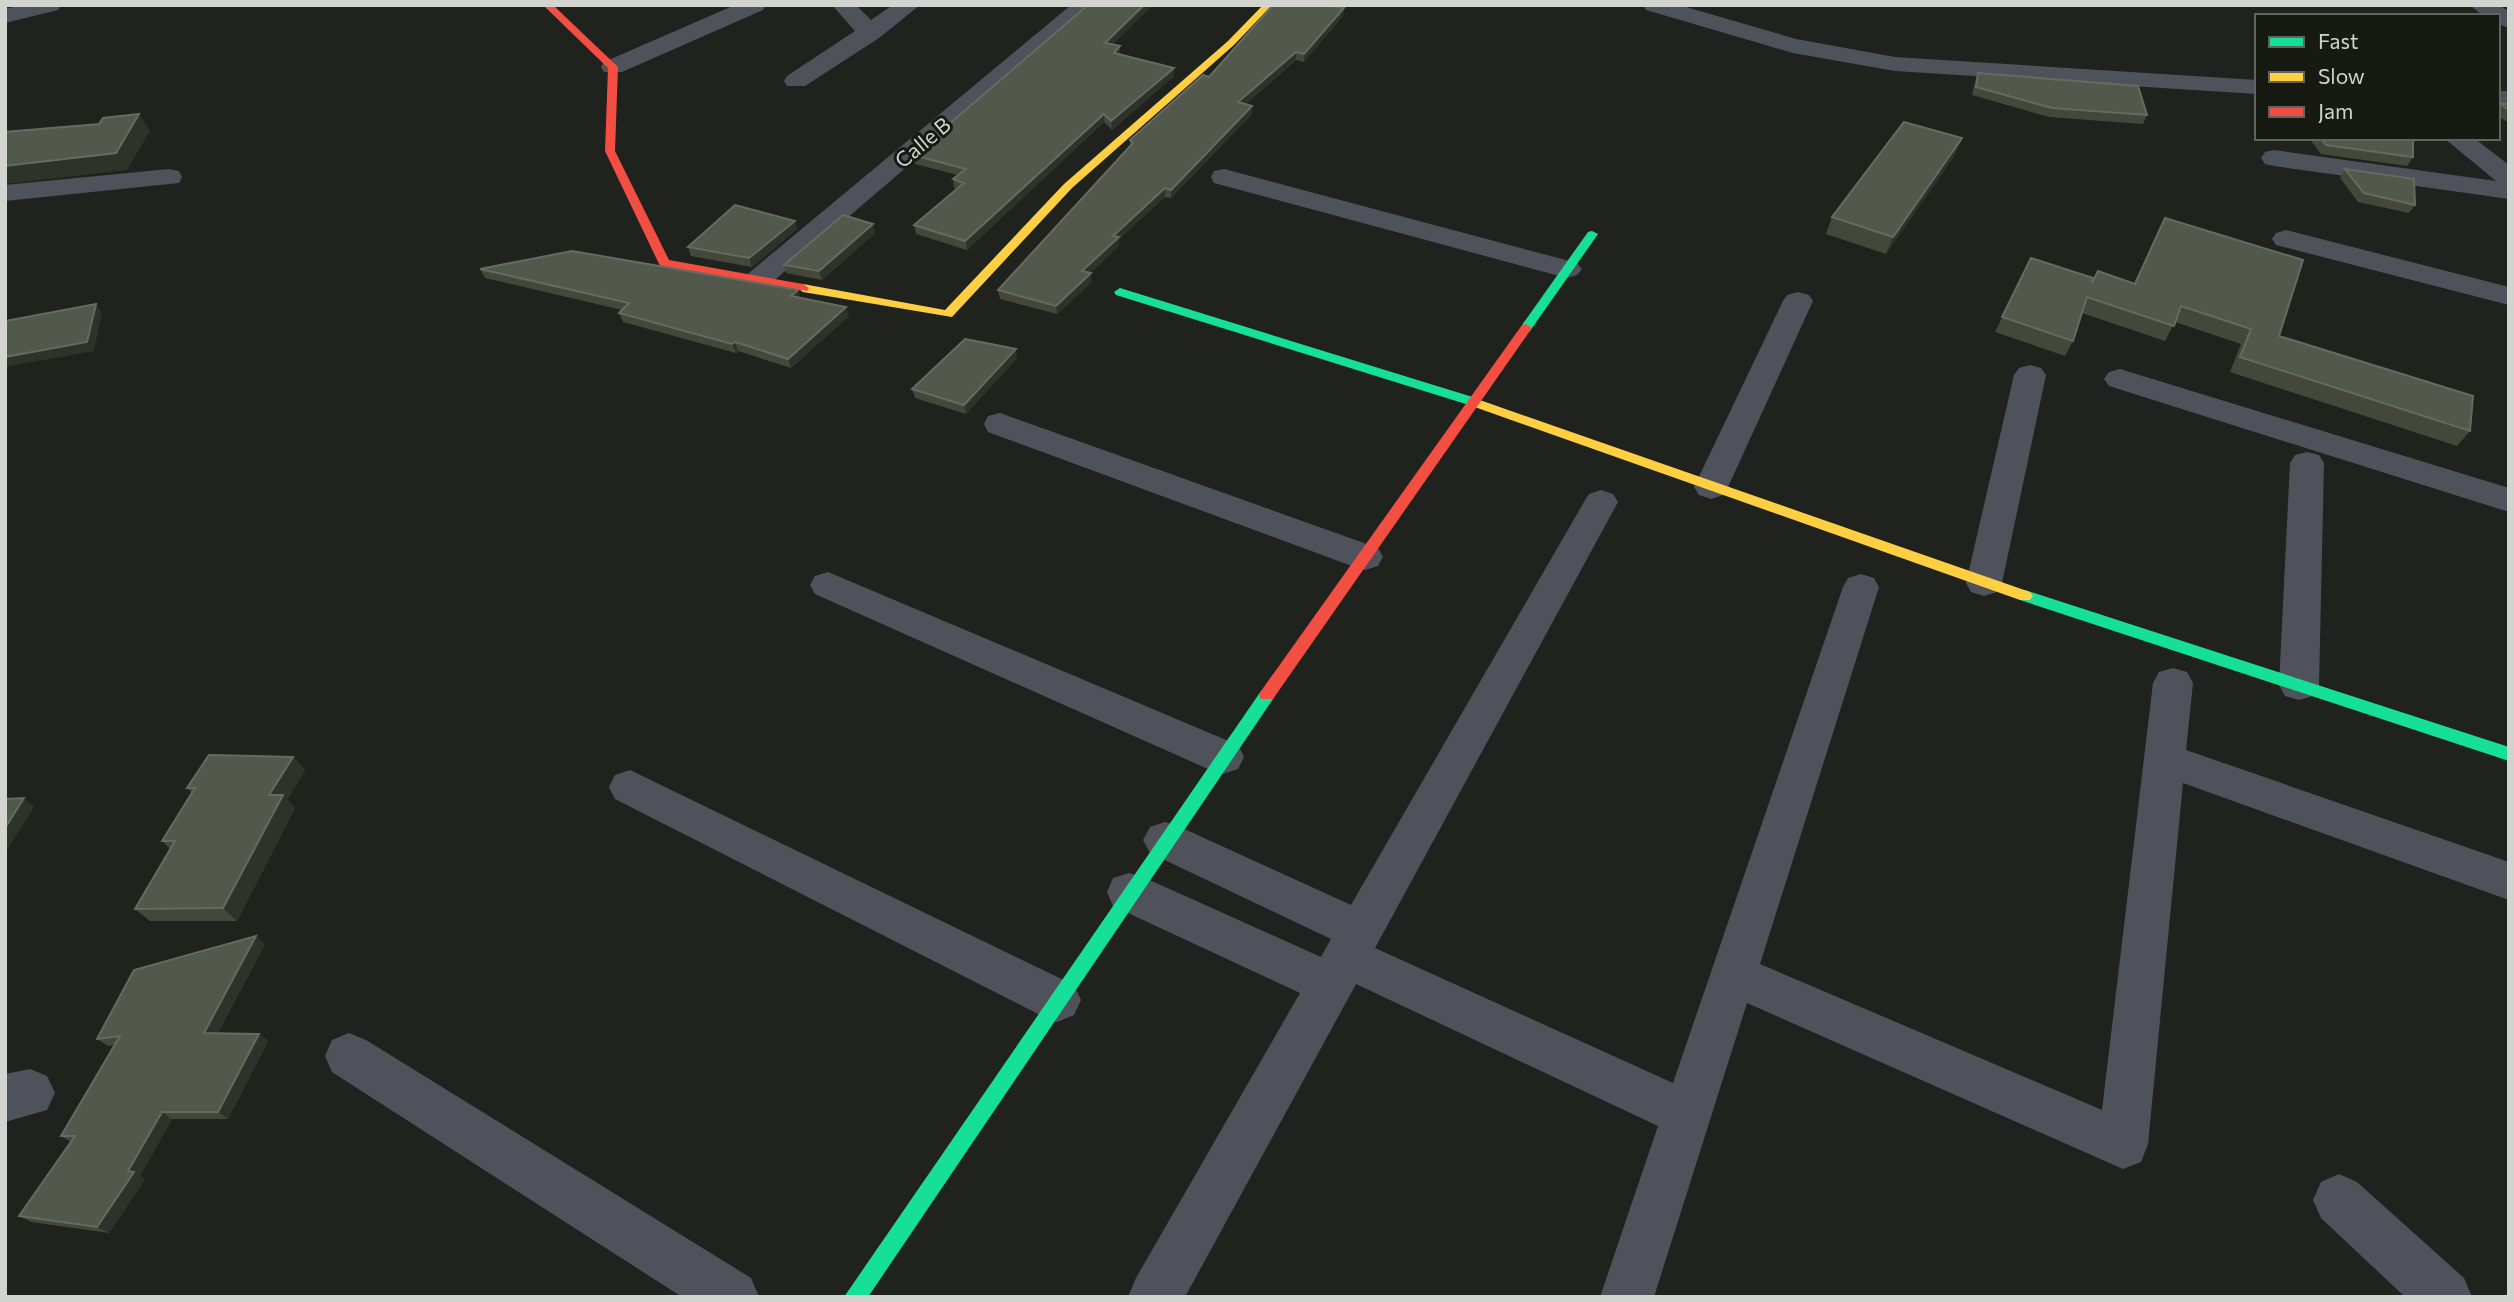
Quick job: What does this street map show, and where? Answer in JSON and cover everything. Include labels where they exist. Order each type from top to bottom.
[{"type":"street","points":[[5,16],[50,5]]},
{"type":"street","points":[[547,5],[613,67],[610,150],[664,262],[948,314],[1068,186],[1231,43],[1268,5]]},
{"type":"street","points":[[613,67],[755,5]]},
{"type":"street","points":[[843,5],[871,33]]},
{"type":"street","points":[[796,81],[909,5]]},
{"type":"street","name":"Calle B","points":[[760,278],[1086,5]]},
{"type":"street","points":[[2481,5],[2497,14]]},
{"type":"street","points":[[1670,7],[1793,46],[1895,64],[2255,87]]},
{"type":"street","points":[[2460,140],[2509,178]]},
{"type":"street","points":[[2274,158],[2509,191]]},
{"type":"street","points":[[5,192],[169,177]]},
{"type":"street","points":[[1224,177],[1567,269]]},
{"type":"street","points":[[855,1297],[1165,840],[1592,234]]},
{"type":"street","points":[[2286,239],[2509,296]]},
{"type":"street","points":[[1120,292],[1474,402],[1984,583],[2509,754]]},
{"type":"street","points":[[1711,486],[1798,301]]},
{"type":"street","points":[[1984,583],[2030,375]]},
{"type":"street","points":[[2120,379],[2509,500]]},
{"type":"street","points":[[1000,424],[1365,557]]},
{"type":"street","points":[[2299,685],[2307,463]]},
{"type":"street","points":[[1155,1297],[1601,502]]},
{"type":"street","points":[[828,585],[1223,757]]},
{"type":"street","points":[[1627,1297],[1861,587]]},
{"type":"street","points":[[1734,975],[2123,1144],[2173,683]]},
{"type":"street","points":[[2163,759],[2509,881]]},
{"type":"street","points":[[631,787],[1057,1000]]},
{"type":"street","points":[[1165,840],[1345,957]]},
{"type":"street","points":[[1129,892],[1345,957],[1688,1114]]},
{"type":"street","points":[[349,1056],[732,1297]]},
{"type":"street","points":[[2339,1200],[2445,1297]]},
{"type":"building","points":[[1088,5],[1144,5],[1105,43],[1120,46],[1114,53],[1174,68],[1111,121],[1104,114],[965,241],[914,225],[964,183],[953,179],[966,169],[913,155]]},
{"type":"building","points":[[1273,5],[1334,5],[1344,8],[1304,54],[1296,52],[1238,102],[1252,106],[1171,190],[1165,188],[1113,236],[1119,237],[1082,271],[1091,273],[1056,306],[998,290],[1133,143],[1130,140],[1203,75],[1209,77]]},
{"type":"building","points":[[1978,73],[2138,86],[2147,115],[2052,108],[1976,87]]},
{"type":"building","points":[[139,114],[116,153],[5,166],[5,132],[99,124],[103,118]]},
{"type":"building","points":[[1904,122],[1962,138],[1893,237],[1832,217]]},
{"type":"building","points":[[2322,140],[2413,140],[2413,157],[2326,145]]},
{"type":"building","points":[[2345,169],[2414,179],[2415,205],[2364,193]]},
{"type":"building","points":[[735,205],[795,221],[749,258],[688,247]]},
{"type":"building","points":[[843,215],[873,224],[819,271],[784,265]]},
{"type":"building","points":[[2165,218],[2303,260],[2279,336],[2473,396],[2470,431],[2240,357],[2251,329],[2181,306],[2174,326],[2087,297],[2073,341],[2002,317],[2031,258],[2093,278],[2092,283],[2098,271],[2135,284]]},
{"type":"building","points":[[572,251],[798,290],[791,296],[846,307],[788,359],[735,342],[732,344],[619,313],[629,303],[480,269]]},
{"type":"building","points":[[96,304],[87,342],[5,357],[5,321]]},
{"type":"building","points":[[965,339],[1016,349],[964,405],[912,389]]},
{"type":"building","points":[[209,755],[293,757],[269,795],[283,795],[223,908],[135,909],[175,841],[162,841],[195,788],[187,788]]},
{"type":"building","points":[[24,798],[5,828],[5,799]]},
{"type":"building","points":[[256,936],[204,1033],[259,1034],[218,1112],[162,1112],[128,1171],[134,1172],[97,1227],[19,1216],[75,1136],[61,1136],[120,1036],[97,1039],[134,970]]},
{"type":"traffic: fast","points":[[1526,328],[1592,234]]},
{"type":"traffic: fast","points":[[1120,292],[1474,402]]},
{"type":"traffic: fast","points":[[2025,596],[2509,754]]},
{"type":"traffic: fast","points":[[855,1297],[1267,695]]},
{"type":"traffic: slow","points":[[803,288],[948,314],[1068,186],[1231,43],[1268,5]]},
{"type":"traffic: slow","points":[[1474,402],[2025,596]]},
{"type":"traffic: jam","points":[[547,5],[613,67],[610,151],[664,263],[803,288]]},
{"type":"traffic: jam","points":[[1267,695],[1526,328]]}]
